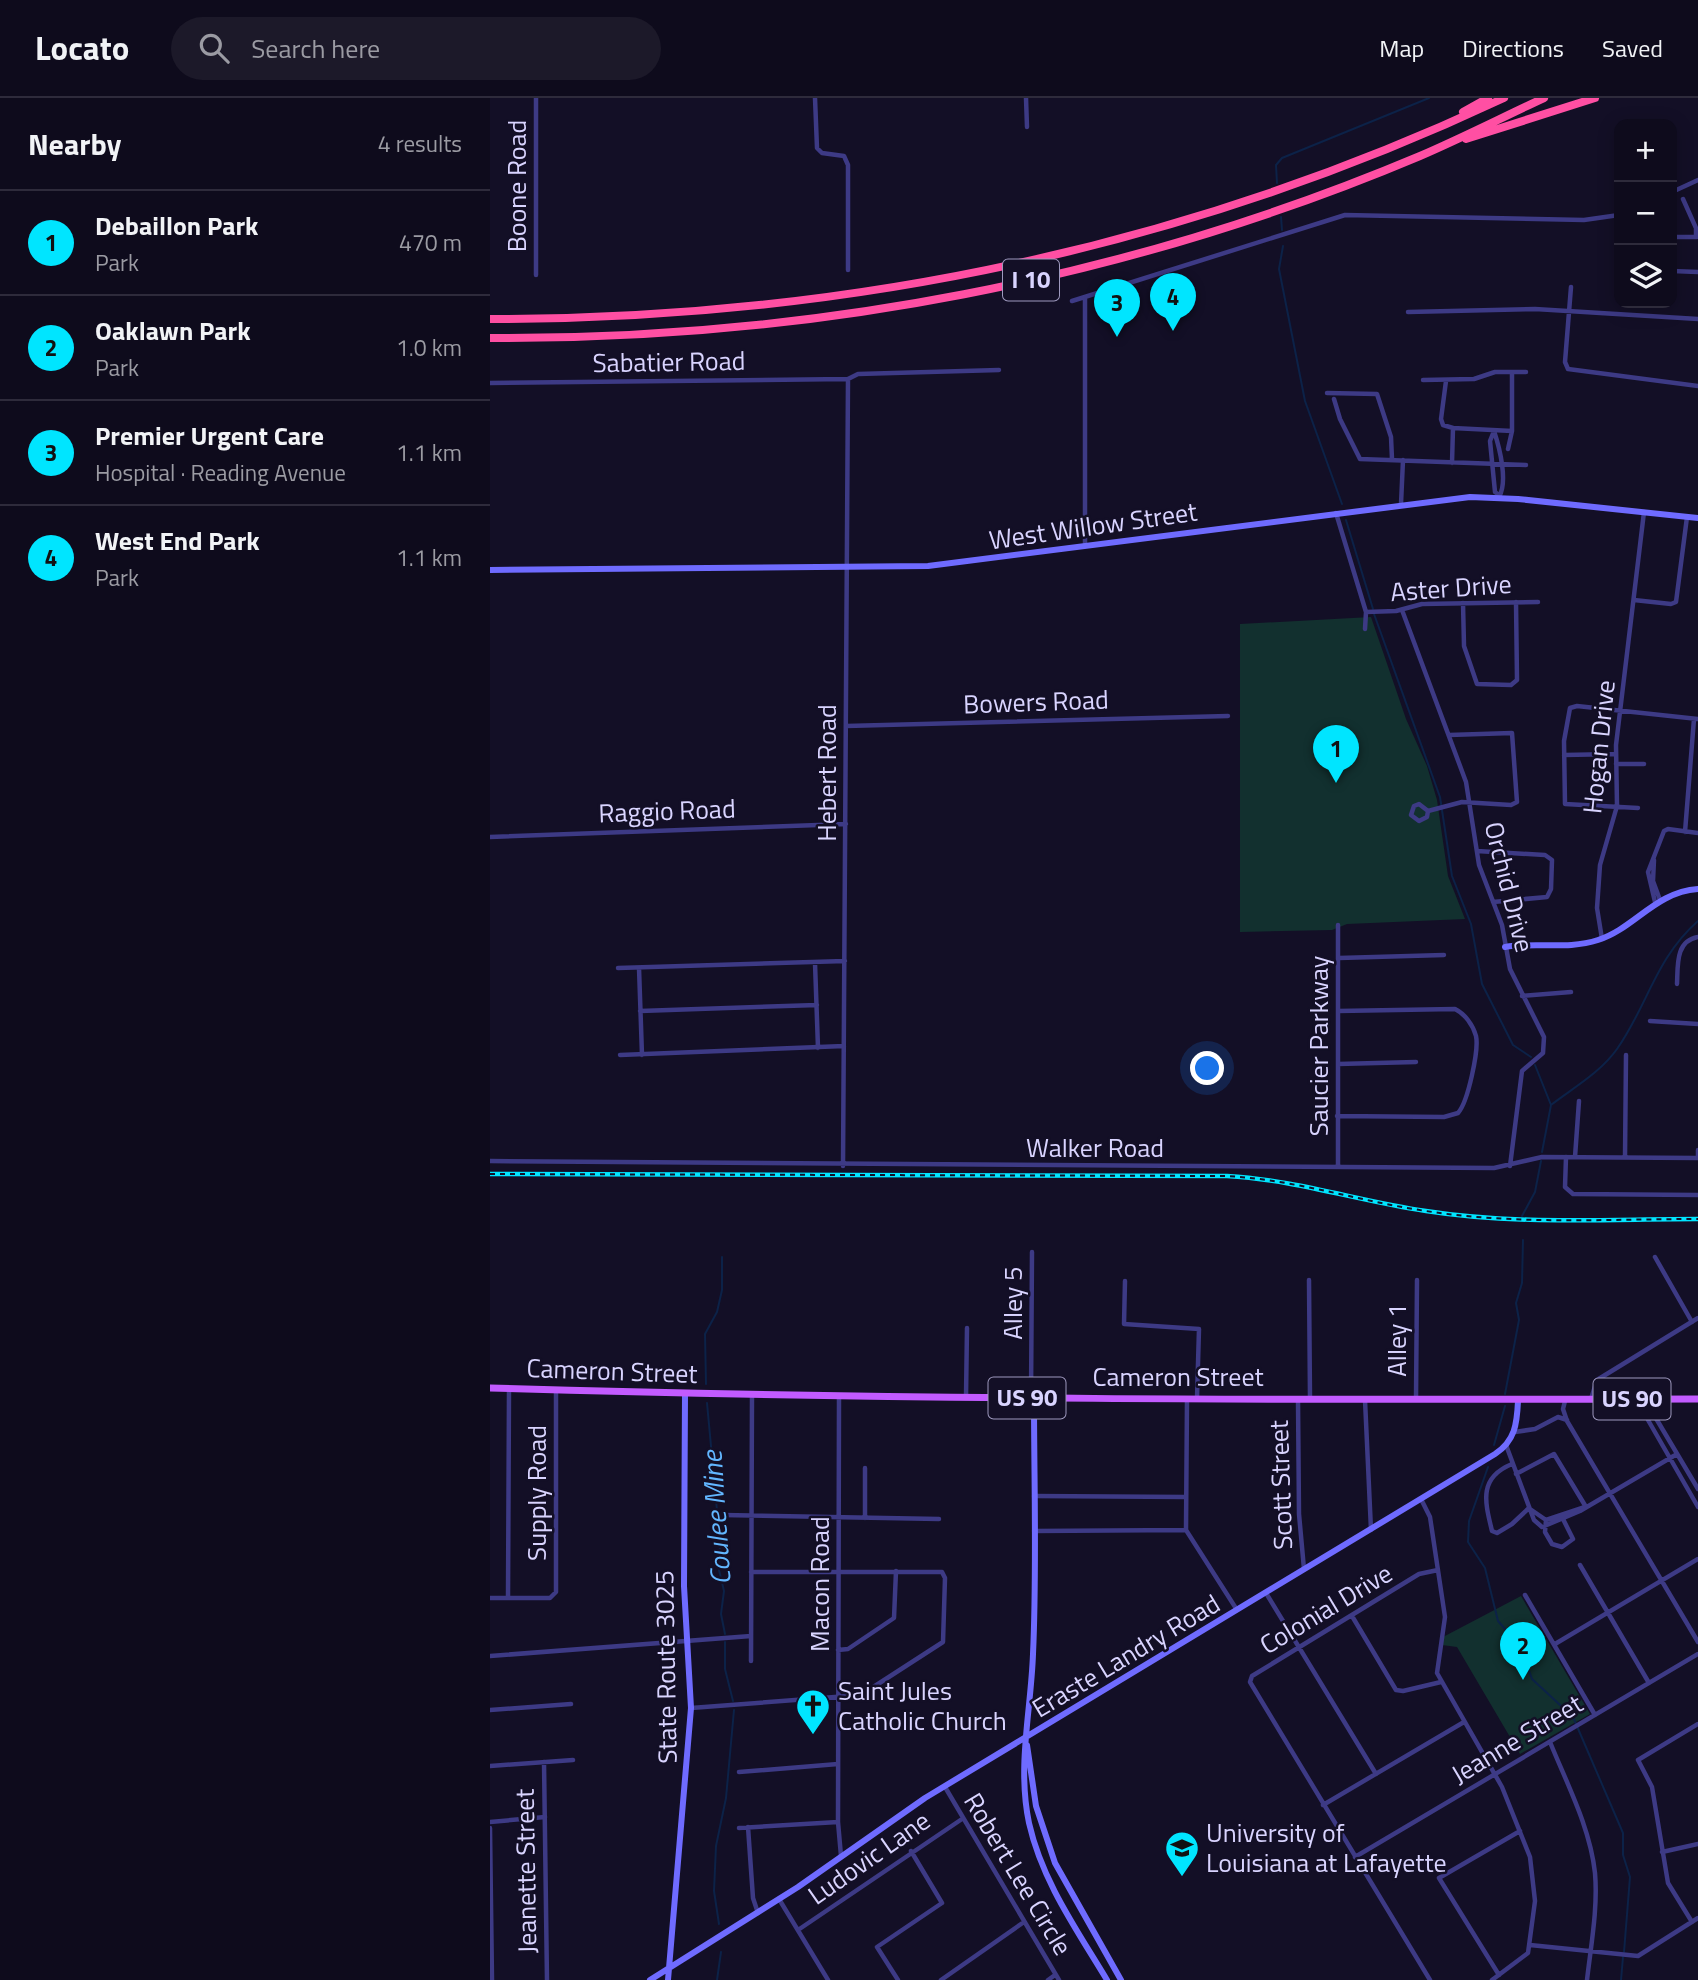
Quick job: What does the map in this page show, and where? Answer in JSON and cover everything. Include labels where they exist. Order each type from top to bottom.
[{"type":"highway","points":[[1404,141],[1488,98]]},
{"type":"highway","name":"I 10","points":[[490,319],[598,319],[718,312],[916,285],[1079,250],[1168,226],[1277,191],[1504,98]]},
{"type":"highway","name":"I 10","points":[[490,338],[613,336],[733,328],[856,313],[988,290],[1079,268],[1217,229],[1420,156],[1544,98]]},
{"type":"highway","points":[[1420,156],[1595,98]]},
{"type":"main road","name":"Cameron Street","points":[[490,1388],[839,1397],[1518,1401],[1698,1399]]},
{"type":"street","name":"Boone Road","points":[[536,98],[536,275]]},
{"type":"street","points":[[815,98],[817,148],[826,154],[844,156],[848,165],[848,270]]},
{"type":"street","points":[[1026,98],[1027,127]]},
{"type":"street","points":[[1677,190],[1698,180]]},
{"type":"street","points":[[1677,237],[1697,237],[1696,228],[1683,199]]},
{"type":"street","points":[[1072,301],[1345,215],[1584,220],[1614,216]]},
{"type":"street","points":[[1677,271],[1698,272]]},
{"type":"street","points":[[1571,288],[1566,368],[1698,386]]},
{"type":"street","points":[[1085,297],[1086,546]]},
{"type":"street","points":[[1408,312],[1569,311],[1698,320]]},
{"type":"street","name":"Sabatier Road","points":[[490,383],[848,379],[858,374],[999,370]]},
{"type":"street","points":[[1508,449],[1512,431],[1512,372]]},
{"type":"street","points":[[1423,380],[1446,381],[1526,372]]},
{"type":"street","name":"Hebert Road","points":[[844,1166],[848,379]]},
{"type":"street","points":[[1446,381],[1441,419],[1443,425],[1453,428],[1512,431]]},
{"type":"street","points":[[1327,393],[1377,394],[1391,437],[1392,459]]},
{"type":"street","points":[[1334,399],[1340,419],[1360,459],[1526,465]]},
{"type":"street","points":[[1452,463],[1453,428]]},
{"type":"street","points":[[1494,431],[1502,465],[1502,492],[1499,496],[1495,492],[1490,441],[1494,431]]},
{"type":"street","points":[[1401,504],[1403,460]]},
{"type":"street","points":[[1493,479],[1498,474],[1502,475]]},
{"type":"street","name":"West Willow Street","points":[[490,570],[928,566],[1401,504],[1499,496],[1698,518]]},
{"type":"street","name":"Hogan Drive","points":[[1602,939],[1597,908],[1600,865],[1618,806],[1616,754],[1644,512]]},
{"type":"street","name":"Aster Drive","points":[[1336,513],[1366,612],[1368,622],[1364,628]]},
{"type":"street","points":[[1634,600],[1671,604],[1676,601],[1687,517]]},
{"type":"street","points":[[1463,603],[1464,646],[1476,682],[1484,686],[1511,685],[1517,680],[1516,602]]},
{"type":"street","name":"Aster Drive","points":[[1366,612],[1402,610],[1422,604],[1538,602]]},
{"type":"street","name":"Orchid Drive","points":[[1402,610],[1466,782],[1477,851],[1502,925],[1510,969],[1545,1044],[1541,1056],[1522,1071],[1510,1166]]},
{"type":"street","points":[[1638,808],[1565,804],[1564,755],[1570,708],[1577,706],[1696,719],[1685,832]]},
{"type":"street","name":"Bowers Road","points":[[846,726],[1228,716]]},
{"type":"street","points":[[1428,811],[1469,802],[1515,803],[1514,737],[1507,732],[1449,735]]},
{"type":"street","points":[[1564,755],[1616,754]]},
{"type":"street","points":[[1616,764],[1644,764]]},
{"type":"street","name":"Raggio Road","points":[[490,837],[846,824]]},
{"type":"street","points":[[1658,901],[1648,878],[1664,830],[1698,833]]},
{"type":"street","points":[[1477,851],[1545,855],[1552,860],[1549,896],[1493,902]]},
{"type":"street","points":[[1506,947],[1581,944],[1602,939],[1658,901],[1698,889]]},
{"type":"street","name":"Saucier Parkway","points":[[1338,925],[1338,1167]]},
{"type":"street","points":[[1677,984],[1681,948],[1688,940],[1698,937]]},
{"type":"street","points":[[1339,958],[1444,955]]},
{"type":"street","points":[[618,968],[845,961]]},
{"type":"street","points":[[816,963],[818,1048]]},
{"type":"street","points":[[639,968],[642,1055]]},
{"type":"street","points":[[1522,996],[1571,992]]},
{"type":"street","points":[[640,1011],[817,1005]]},
{"type":"street","points":[[1337,1116],[1444,1116],[1458,1113],[1467,1098],[1476,1038],[1465,1016],[1455,1009],[1338,1011]]},
{"type":"street","points":[[1650,1021],[1698,1024]]},
{"type":"street","points":[[620,1055],[844,1046]]},
{"type":"street","points":[[1625,1157],[1626,1055]]},
{"type":"street","points":[[1338,1064],[1416,1062]]},
{"type":"street","points":[[1576,1157],[1579,1101]]},
{"type":"street","points":[[1698,1150],[1698,1158]]},
{"type":"street","name":"Walker Road","points":[[490,1161],[844,1166],[1338,1167],[1510,1166],[1542,1157],[1698,1158]]},
{"type":"street","points":[[1566,1157],[1564,1185],[1567,1191],[1573,1194],[1698,1195]]},
{"type":"street","name":"Alley 5","points":[[1032,1252],[1033,1398]]},
{"type":"street","points":[[1655,1257],[1692,1322]]},
{"type":"street","points":[[1308,1280],[1310,1399]]},
{"type":"street","name":"Alley 1","points":[[1416,1399],[1417,1280]]},
{"type":"street","points":[[1125,1281],[1124,1324],[1199,1329],[1197,1398]]},
{"type":"street","points":[[1591,1400],[1597,1380],[1698,1318]]},
{"type":"street","points":[[966,1398],[967,1328]]},
{"type":"street","points":[[490,1598],[508,1598],[509,1389]]},
{"type":"street","name":"Supply Road","points":[[508,1598],[554,1596],[556,1390]]},
{"type":"street","name":"State Route 3025","points":[[668,1980],[691,1708],[683,1564],[685,1394]]},
{"type":"street","points":[[751,1661],[752,1395]]},
{"type":"street","name":"Macon Road","points":[[839,1397],[838,1822],[841,1856]]},
{"type":"street","points":[[1033,1398],[1033,1650],[1027,1739],[1034,1797],[1043,1832],[1070,1895],[1121,1980]]},
{"type":"street","points":[[1187,1398],[1186,1530],[1237,1611]]},
{"type":"street","name":"Scott Street","points":[[1298,1399],[1299,1514],[1304,1570]]},
{"type":"street","points":[[1365,1399],[1371,1530]]},
{"type":"street","name":"Eraste Landry Road","points":[[650,1980],[779,1899],[881,1826],[1371,1530],[1506,1445],[1515,1432],[1518,1401]]},
{"type":"street","points":[[1565,1401],[1563,1409],[1567,1421],[1698,1642]]},
{"type":"street","points":[[1698,1489],[1654,1415],[1649,1414],[1648,1420],[1698,1507]]},
{"type":"street","points":[[1515,1432],[1535,1429],[1558,1417],[1567,1421]]},
{"type":"street","points":[[1506,1445],[1536,1523],[1545,1527]]},
{"type":"street","points":[[1516,1474],[1554,1454],[1586,1507]]},
{"type":"street","points":[[1545,1527],[1586,1507],[1677,1454]]},
{"type":"street","points":[[1512,1464],[1498,1469],[1487,1488],[1486,1501],[1492,1531],[1497,1533],[1512,1524],[1529,1508]]},
{"type":"street","points":[[865,1468],[866,1518]]},
{"type":"street","points":[[1034,1496],[1186,1497]]},
{"type":"street","points":[[1421,1499],[1430,1517],[1445,1622],[1436,1660],[1441,1682],[1495,1774],[1520,1831],[1534,1878],[1530,1945],[1523,1959],[1492,1980]]},
{"type":"street","points":[[1529,1508],[1546,1520],[1562,1517]]},
{"type":"street","points":[[723,1515],[939,1519]]},
{"type":"street","points":[[1546,1520],[1545,1527],[1552,1544],[1562,1547],[1573,1539],[1562,1517]]},
{"type":"street","points":[[1034,1531],[1186,1530]]},
{"type":"street","points":[[1555,1644],[1698,1559]]},
{"type":"street","points":[[1580,1565],[1649,1683]]},
{"type":"street","name":"Colonial Drive","points":[[1430,1980],[1250,1684],[1252,1676],[1419,1574],[1438,1570]]},
{"type":"street","points":[[838,1650],[848,1649],[894,1618],[896,1571]]},
{"type":"street","points":[[691,1708],[865,1693],[943,1642],[943,1572],[751,1572]]},
{"type":"street","points":[[1266,1593],[1376,1774]]},
{"type":"street","points":[[1524,1595],[1595,1715]]},
{"type":"street","points":[[1352,1616],[1396,1690],[1403,1691],[1441,1682]]},
{"type":"street","points":[[490,1656],[751,1636]]},
{"type":"street","name":"Jeanne Street","points":[[1355,1857],[1698,1654]]},
{"type":"street","points":[[490,1710],[571,1704]]},
{"type":"street","points":[[1323,1805],[1464,1722]]},
{"type":"street","points":[[1692,1922],[1668,1883],[1652,1787],[1638,1760],[1698,1724]]},
{"type":"street","points":[[1027,1739],[1022,1757],[1023,1783],[1037,1850],[1056,1895],[1106,1979],[1115,1972]]},
{"type":"street","points":[[1550,1742],[1582,1821],[1593,1858],[1596,1902],[1587,1980]]},
{"type":"street","points":[[490,1766],[573,1760]]},
{"type":"street","name":"Jeanette Street","points":[[544,1762],[547,1980]]},
{"type":"street","points":[[739,1772],[838,1764]]},
{"type":"street","name":"Robert Lee Circle","points":[[945,1787],[1057,1977]]},
{"type":"street","points":[[490,1822],[545,1817]]},
{"type":"street","name":"Ludovic Lane","points":[[798,1930],[836,1907],[911,1851],[962,1819]]},
{"type":"street","points":[[739,1828],[838,1822]]},
{"type":"street","points":[[748,1827],[753,1898],[758,1913]]},
{"type":"street","points":[[490,1828],[492,1980]]},
{"type":"street","points":[[1499,1975],[1439,1878],[1520,1831]]},
{"type":"street","points":[[1662,1852],[1698,1844]]},
{"type":"street","points":[[898,1980],[877,1947],[942,1903],[911,1851]]},
{"type":"street","points":[[779,1899],[828,1980]]},
{"type":"street","points":[[1530,1945],[1638,1956],[1698,1918]]},
{"type":"street","points":[[941,1980],[1024,1922]]},
{"type":"street","points":[[1048,1980],[1057,1977]]},
{"type":"green space","points":[[1371,617],[1406,719],[1427,766],[1437,800],[1448,876],[1465,919],[1347,924],[1332,930],[1240,932],[1240,624]]},
{"type":"green space","points":[[1521,1596],[1590,1714],[1520,1754],[1457,1647],[1442,1645],[1443,1637]]},
{"type":"waterway","points":[[1277,183],[1276,165],[1282,158],[1429,98]]},
{"type":"waterway","points":[[1281,217],[1282,230]]},
{"type":"waterway","points":[[1283,246],[1279,269],[1305,401],[1342,504]]},
{"type":"waterway","points":[[1346,520],[1373,609]]},
{"type":"waterway","points":[[1374,614],[1440,797],[1452,876],[1471,924],[1482,984],[1513,1045],[1531,1057]]},
{"type":"waterway","points":[[1542,1152],[1551,1105],[1610,1058],[1628,1032],[1672,951],[1698,921]]},
{"type":"waterway","points":[[1535,1065],[1551,1105]]},
{"type":"waterway","points":[[1522,1216],[1535,1192],[1541,1161]]},
{"type":"waterway","points":[[1505,1394],[1519,1320],[1516,1303],[1522,1283],[1523,1240]]},
{"type":"waterway","name":"Coulee Mine","points":[[706,1384],[705,1334],[717,1312],[722,1290],[722,1257]]},
{"type":"waterway","name":"Coulee Mine","points":[[707,1403],[720,1543],[719,1570],[724,1591],[721,1614],[725,1634]]},
{"type":"waterway","points":[[1494,1445],[1505,1406]]},
{"type":"waterway","points":[[1488,1467],[1469,1521],[1468,1542],[1485,1568],[1498,1621],[1520,1646],[1532,1679],[1573,1717],[1623,1833],[1623,1855],[1630,1877],[1624,1952]]},
{"type":"waterway","name":"Coulee Mine","points":[[725,1642],[725,1669],[733,1701]]},
{"type":"waterway","name":"Coulee Mine","points":[[719,1924],[714,1891],[716,1846],[726,1798],[734,1710]]},
{"type":"waterway","name":"Coulee Mine","points":[[717,1980],[721,1952]]},
{"type":"waterway","points":[[1621,1980],[1623,1957]]},
{"type":"railway","points":[[490,1174],[1227,1176],[1303,1186],[1401,1207],[1460,1215],[1562,1220],[1698,1219]]},
{"type":"place","name":"West End Park","points":[[1173,331]]},
{"type":"place","name":"Premier Urgent Care","points":[[1117,337]]},
{"type":"place","name":"Debaillon Park","points":[[1336,783]]},
{"type":"place","name":"Oaklawn Park","points":[[1523,1680]]},
{"type":"place","name":"Saint Jules Catholic Church","points":[[813,1736]]},
{"type":"place","name":"University of Louisiana at Lafayette","points":[[1182,1878]]}]
